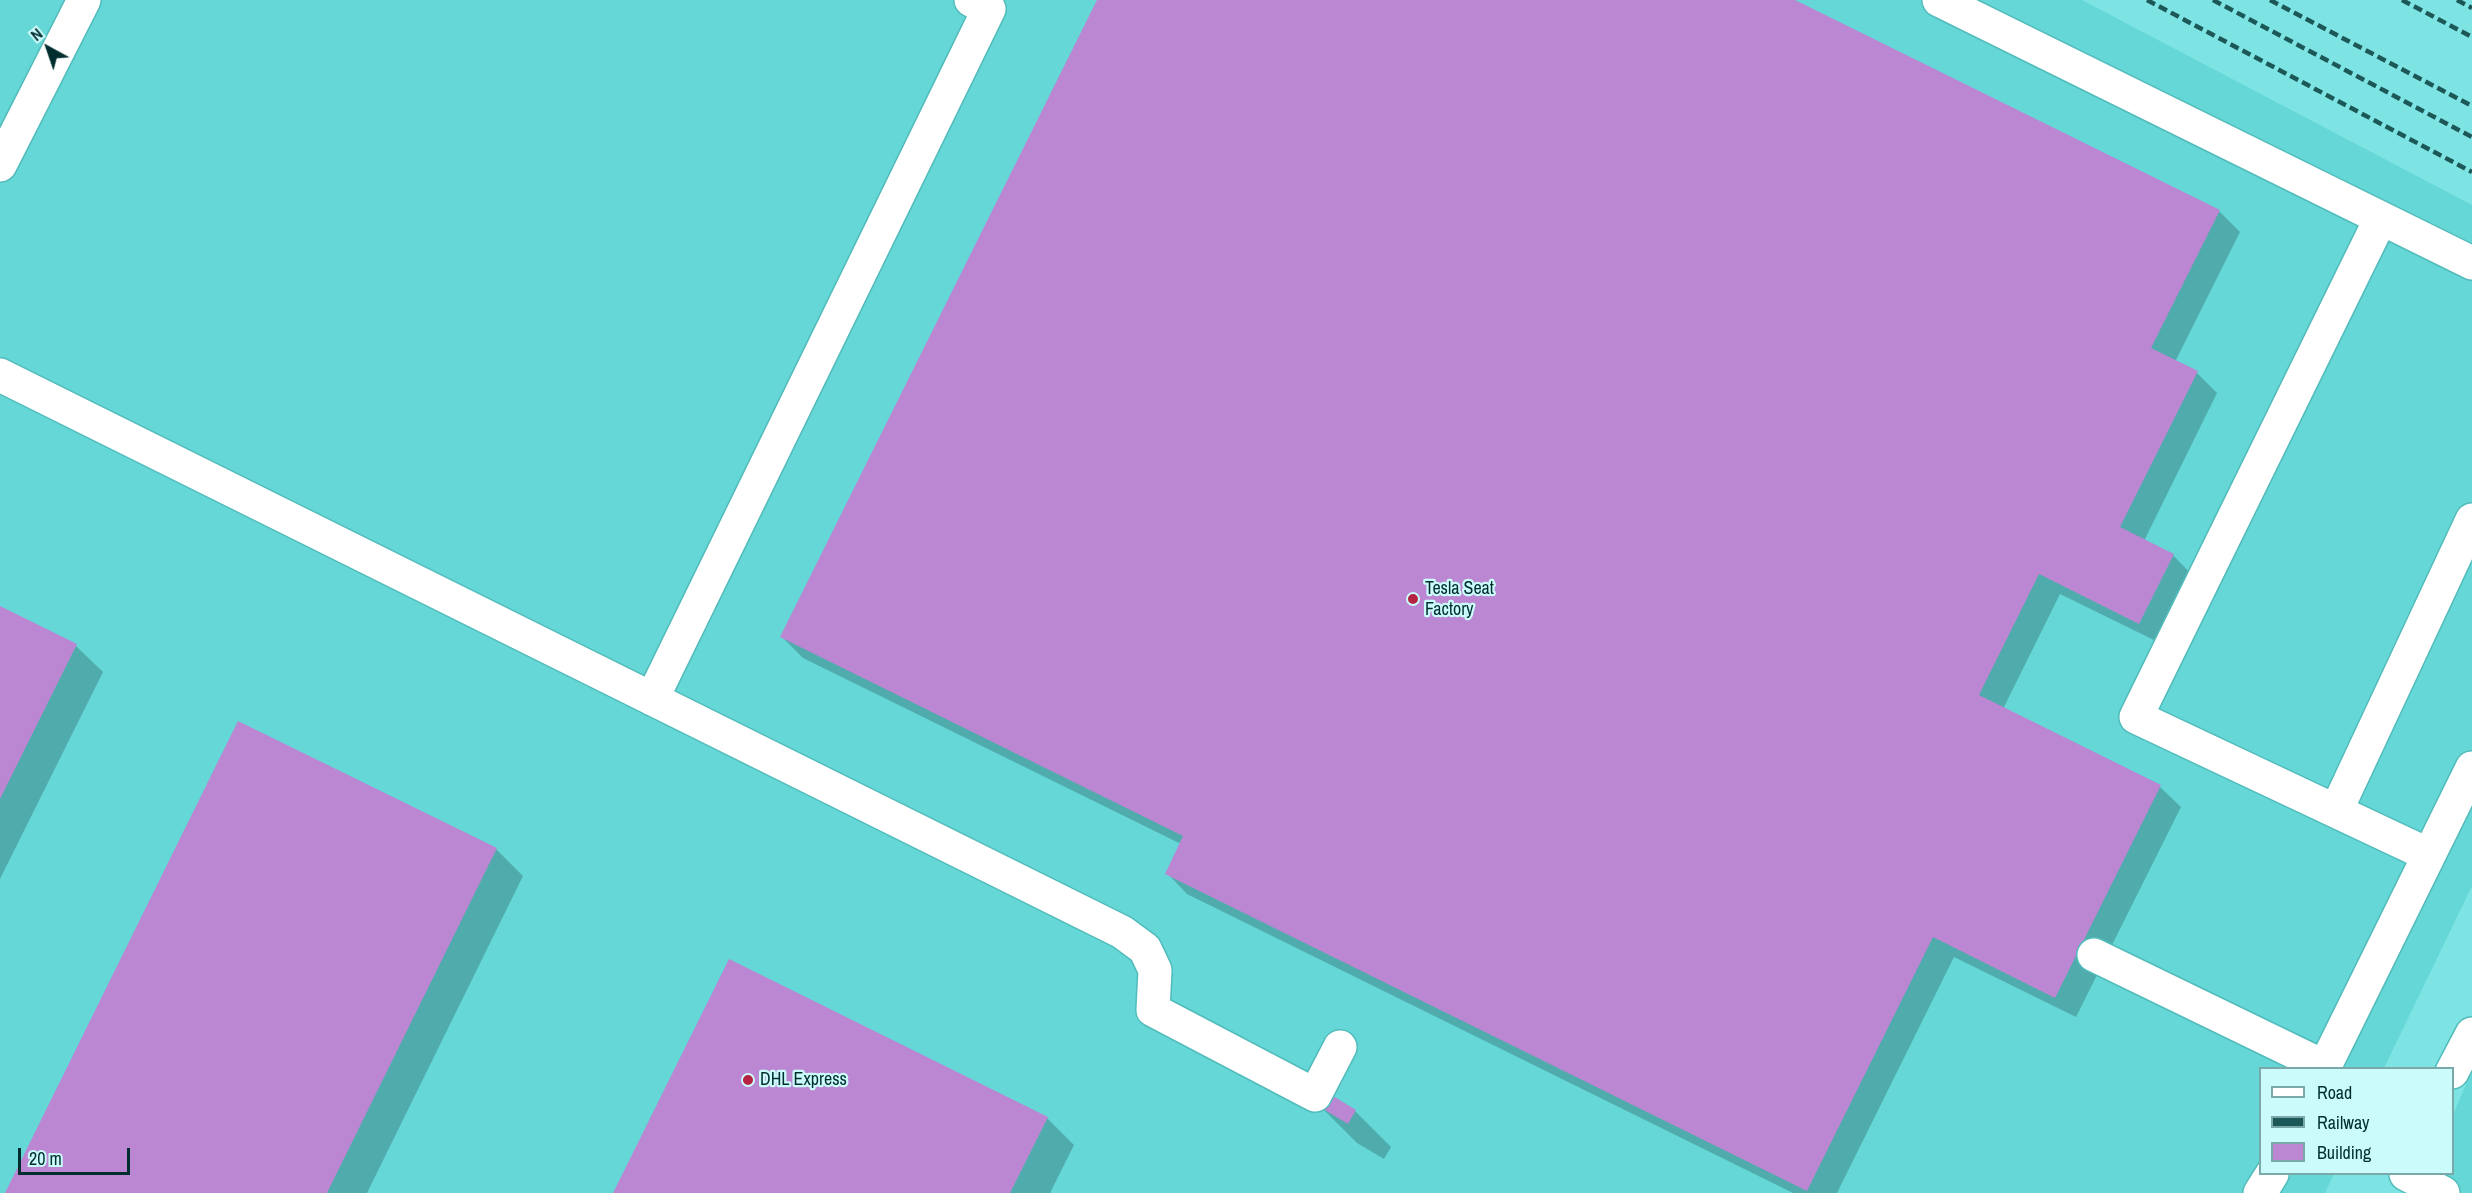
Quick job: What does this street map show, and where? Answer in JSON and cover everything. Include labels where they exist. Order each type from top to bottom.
[{"type":"lane","points":[[0,165],[84,0]]},
{"type":"lane","points":[[652,699],[989,9],[971,0]]},
{"type":"lane","points":[[1939,0],[2472,263]]},
{"type":"lane","points":[[2380,218],[2136,717],[2429,855]]},
{"type":"lane","points":[[0,375],[1122,932],[1145,949],[1155,970],[1153,1010],[1315,1095],[1340,1047]]},
{"type":"lane","points":[[2336,811],[2468,538]]},
{"type":"lane","points":[[2094,955],[2324,1067],[2472,768]]},
{"type":"lane","points":[[2454,1068],[2472,1034]]},
{"type":"lane","points":[[2260,1193],[2271,1175]]},
{"type":"lane","points":[[2390,1193],[2399,1175]]},
{"type":"lane","points":[[2410,1175],[2444,1193]]},
{"type":"shaded area","points":[[0,0],[2082,0],[2472,205],[2472,886],[2384,1067],[2259,1067],[2259,1175],[2334,1175],[2325,1193],[0,1193]]},
{"type":"shaded area","points":[[2472,1070],[2472,1193],[2419,1193],[2427,1175],[2454,1175],[2454,1113]]},
{"type":"building","name":"Tesla Seat Factory","points":[[1097,0],[1795,0],[2220,210],[2151,348],[2198,371],[2120,527],[2174,554],[2139,624],[2039,574],[1979,695],[2161,785],[2055,998],[1933,937],[1807,1191],[1165,874],[1183,836],[780,637]]},
{"type":"building","points":[[0,606],[77,644],[0,799]]},
{"type":"building","points":[[238,721],[497,848],[327,1193],[5,1193]]},
{"type":"building","points":[[729,959],[1048,1117],[1010,1193],[613,1193]]},
{"type":"building","points":[[1328,1093],[1356,1110],[1348,1124],[1320,1107]]},
{"type":"railway","points":[[2147,0],[2472,172]]},
{"type":"railway","points":[[2213,0],[2472,137]]},
{"type":"railway","points":[[2270,0],[2472,106]]},
{"type":"railway","points":[[2402,0],[2472,37]]},
{"type":"railway","points":[[2457,0],[2472,8]]},
{"type":"place","name":"Tesla Seat Factory","points":[[1413,599]]},
{"type":"place","name":"DHL Express","points":[[748,1080]]}]
